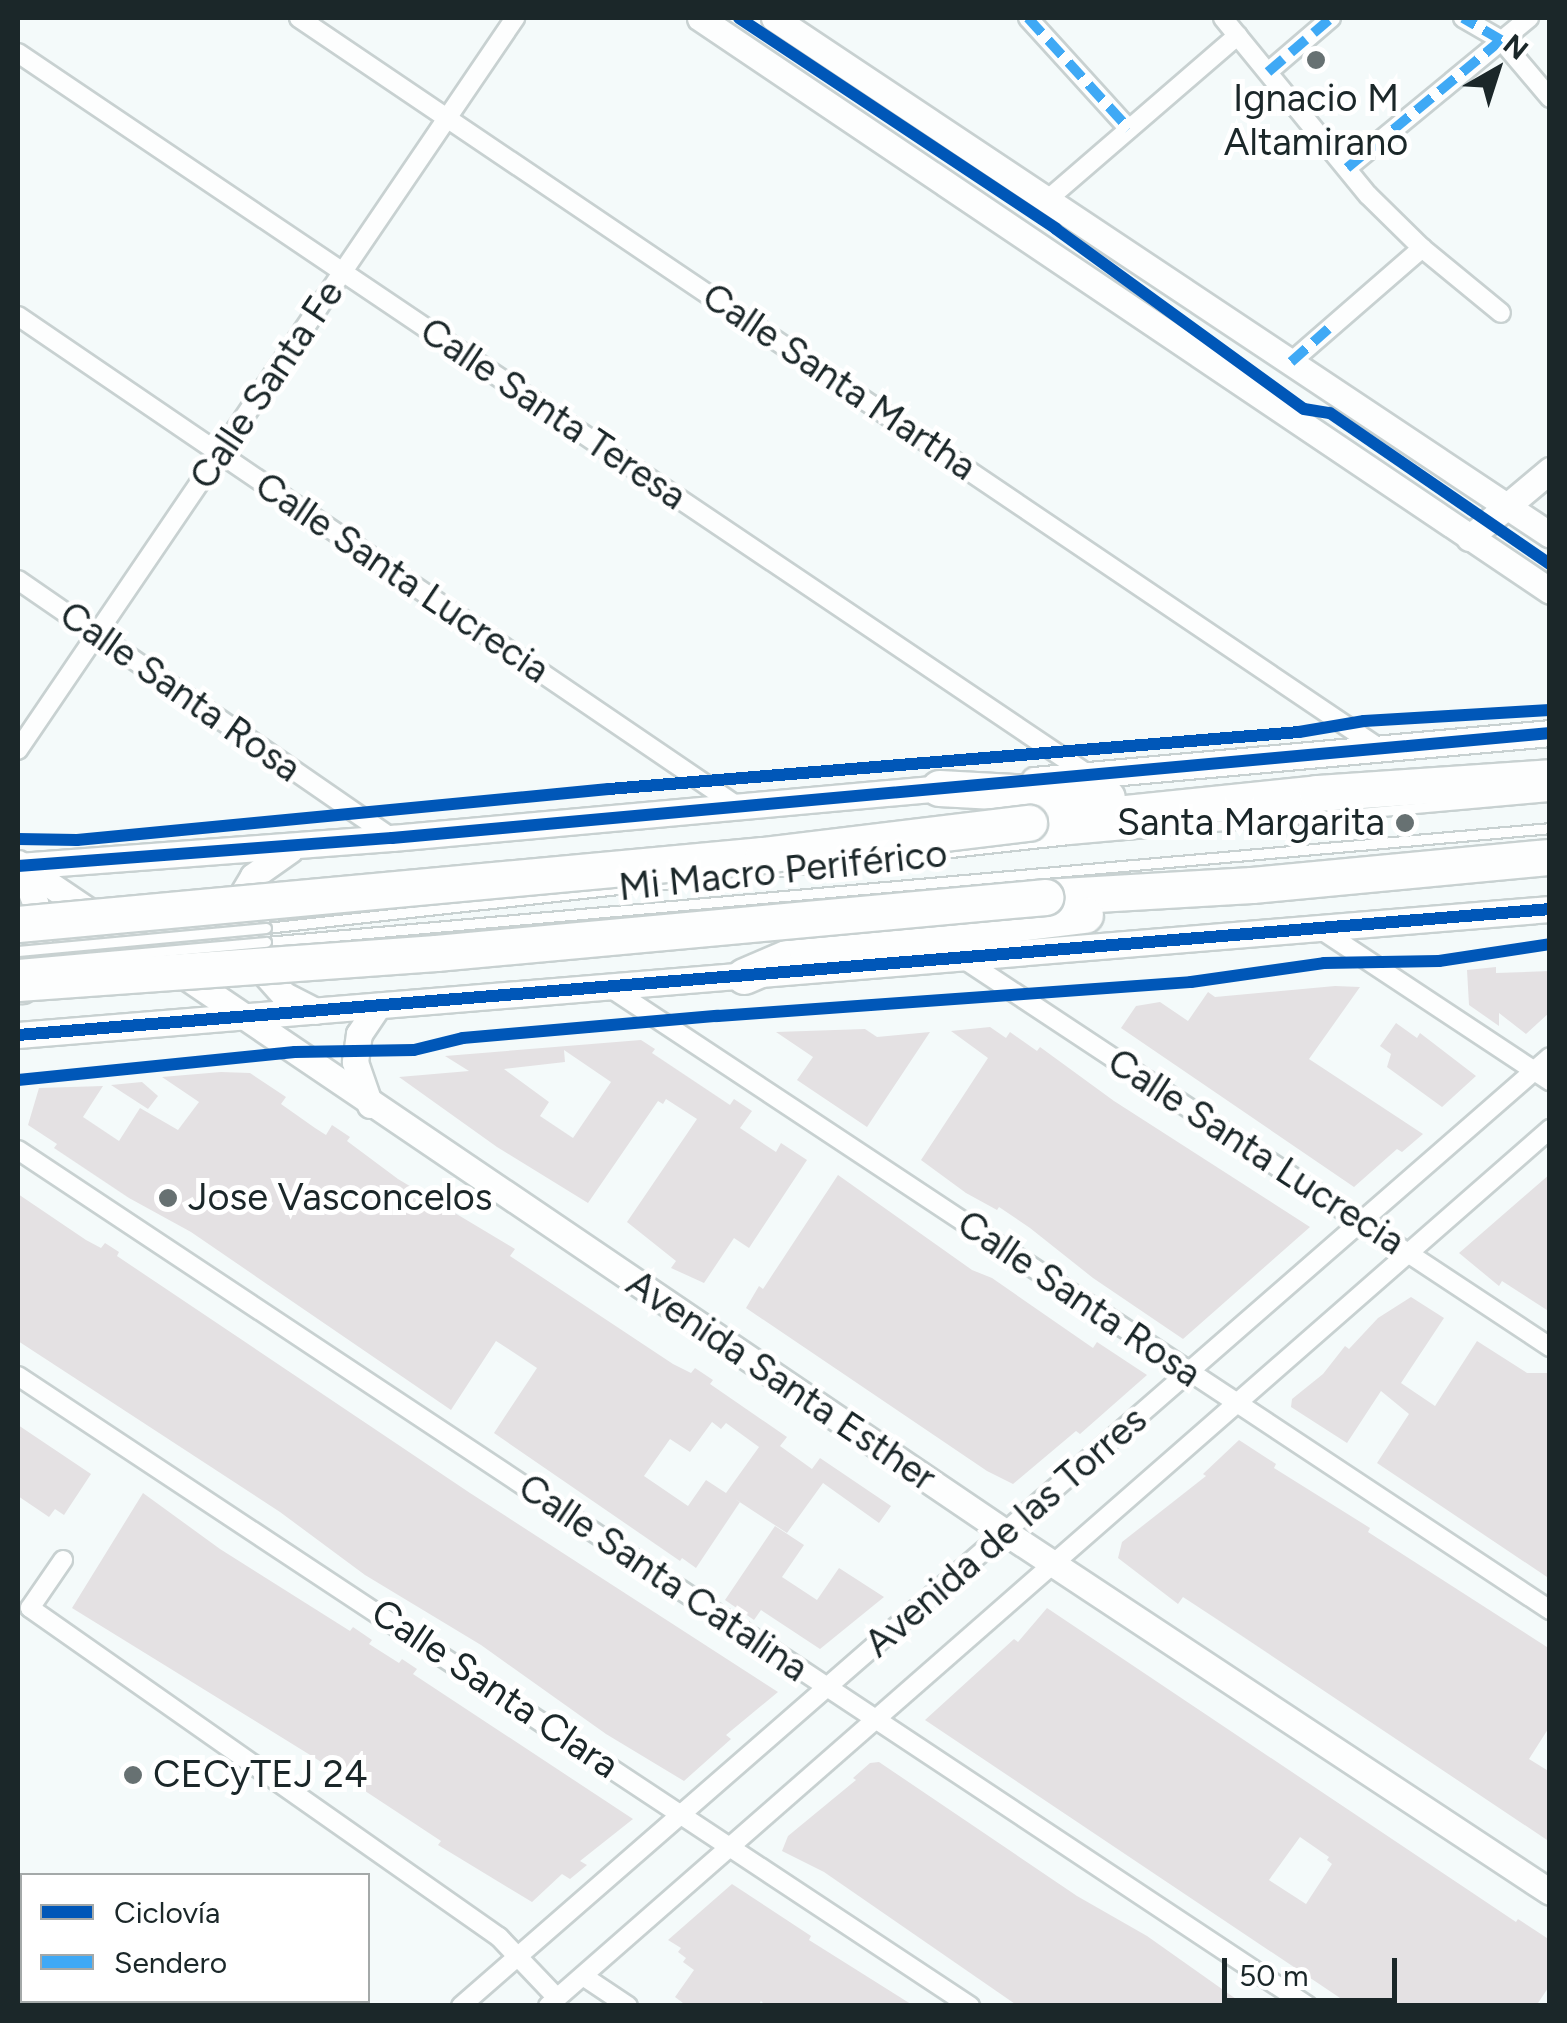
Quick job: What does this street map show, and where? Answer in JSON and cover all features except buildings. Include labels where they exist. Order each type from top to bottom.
[{"type":"highway","points":[[939,788],[1096,797],[1318,793],[1550,777]]},
{"type":"highway","points":[[18,924],[647,867],[1318,793]]},
{"type":"highway","points":[[18,983],[436,953],[1045,897],[1252,885],[1550,857]]},
{"type":"highway","points":[[744,976],[807,949],[1147,907],[1200,888]]},
{"type":"main road","points":[[700,18],[1550,591]]},
{"type":"main road","points":[[774,18],[1506,506],[1546,528],[1504,561]]},
{"type":"main road","points":[[1469,538],[1550,470]]},
{"type":"main road","points":[[18,996],[31,973],[39,938],[35,903],[19,865],[392,838],[1550,733]]},
{"type":"main road","points":[[248,1017],[230,980],[226,944],[234,908],[247,884],[267,864],[299,846]]},
{"type":"main road","name":"Avenida Santa Esther","points":[[19,865],[1005,1532],[1550,1892]]},
{"type":"main road","points":[[247,884],[245,939],[251,958],[284,995],[315,1011]]},
{"type":"main road","points":[[18,1035],[1550,909]]},
{"type":"main road","points":[[18,938],[24,954],[18,996]]},
{"type":"main road","points":[[370,1105],[355,1062],[359,1034],[378,1006]]},
{"type":"street","name":"Calle Santa Martha","points":[[300,18],[1379,748]]},
{"type":"street","name":"Calle Santa Fe","points":[[18,750],[515,18]]},
{"type":"street","points":[[1028,18],[1129,129]]},
{"type":"street","points":[[1223,18],[1347,168],[1422,248],[1501,313]]},
{"type":"street","points":[[1268,72],[1330,18]]},
{"type":"street","points":[[1464,18],[1502,40],[1550,98]]},
{"type":"street","points":[[1347,168],[1529,18]]},
{"type":"street","points":[[1047,200],[1238,34]]},
{"type":"street","name":"Calle Santa Teresa","points":[[18,54],[1089,775]]},
{"type":"street","points":[[1290,362],[1422,248]]},
{"type":"street","name":"Calle Santa Lucrecia","points":[[18,316],[737,806]]},
{"type":"street","name":"Calle Santa Rosa","points":[[18,580],[392,838]]},
{"type":"street","points":[[1320,929],[1542,1076]]},
{"type":"street","name":"Calle Santa Lucrecia","points":[[962,958],[1550,1346]]},
{"type":"street","name":"Calle Santa Rosa","points":[[609,987],[1550,1610]]},
{"type":"street","name":"Avenida de las Torres","points":[[461,2006],[1361,1222],[1542,1076],[1550,1058]]},
{"type":"street","name":"Avenida de las Torres","points":[[553,2002],[1550,1129]]},
{"type":"street","name":"Calle Santa Catalina","points":[[18,1150],[1308,2006]]},
{"type":"street","name":"Calle Santa Clara","points":[[18,1376],[970,2006]]},
{"type":"street","points":[[64,1560],[30,1608],[518,1954],[553,2002]]},
{"type":"street","points":[[582,1976],[628,2006]]},
{"type":"lane","name":"Mi Macro Periférico","points":[[18,951],[266,928],[1068,839],[1550,796]]},
{"type":"lane","name":"Mi Macro Periférico","points":[[18,964],[1550,828]]},
{"type":"marked path","points":[[1028,18],[1129,129]]},
{"type":"marked path","points":[[1268,72],[1331,18]]},
{"type":"marked path","points":[[1347,168],[1501,40],[1463,18]]},
{"type":"marked path","points":[[1291,362],[1328,329]]},
{"type":"cycle path","points":[[739,18],[1056,229],[1304,409],[1330,413],[1550,564]]},
{"type":"cycle path","points":[[18,839],[77,840],[609,789],[1299,732],[1364,721],[1550,710]]},
{"type":"cycle path","points":[[18,866],[392,838],[1550,733]]},
{"type":"cycle path","points":[[18,1035],[1550,909]]},
{"type":"cycle path","points":[[18,1080],[295,1052],[414,1050],[463,1038],[717,1016],[1191,982],[1324,963],[1439,961],[1550,944]]},
{"type":"place","name":"Ignacio M Altamirano","points":[[1316,60]]},
{"type":"place","name":"Santa Margarita","points":[[1405,823]]},
{"type":"place","name":"Jose Vasconcelos","points":[[168,1198]]},
{"type":"place","name":"CECyTEJ 24","points":[[133,1775]]}]
